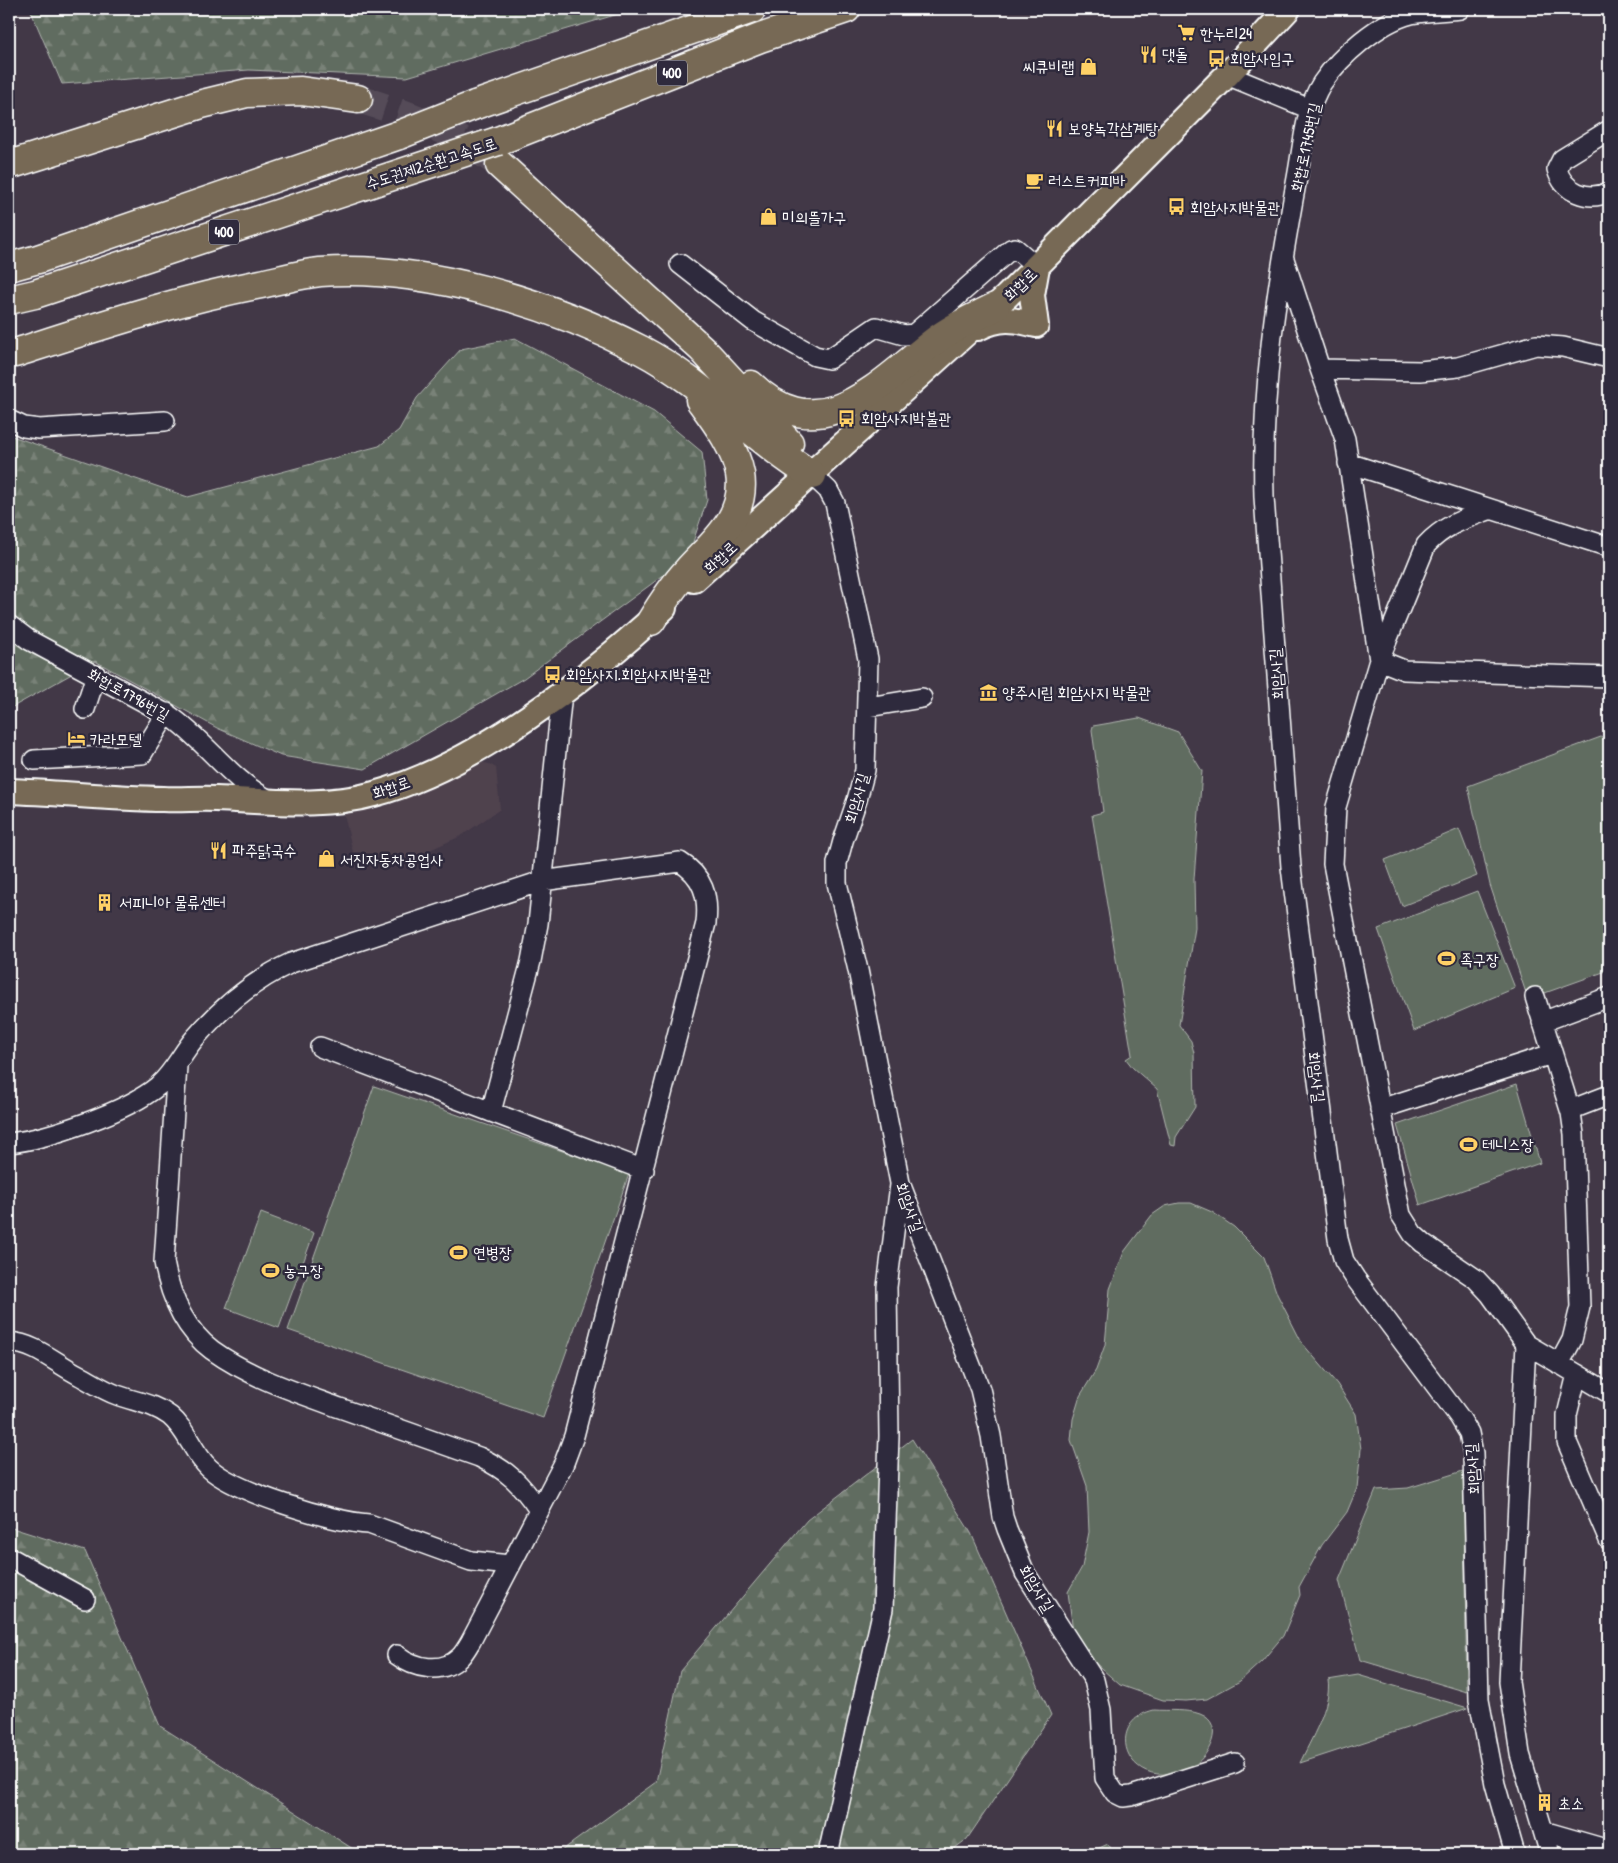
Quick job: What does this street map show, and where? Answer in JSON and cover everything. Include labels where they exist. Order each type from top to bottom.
[{"type":"highway","name":"400","points":[[9,267],[38,260],[400,135],[475,105],[752,9]]},
{"type":"highway","name":"수도권제2순환고속도로","points":[[9,300],[35,294],[438,161],[499,153],[760,38],[846,9]]},
{"type":"highway","points":[[9,165],[202,104],[247,93],[301,91],[358,99]]},
{"type":"highway","points":[[499,153],[702,349],[784,437],[812,475]]},
{"type":"highway","points":[[15,353],[214,293],[320,272],[362,272],[453,283],[498,293],[601,332],[642,351],[679,374],[785,458],[812,475]]},
{"type":"highway","points":[[702,349],[729,366],[772,402],[799,413],[824,413],[852,403],[870,393],[944,335],[995,307]]},
{"type":"highway","points":[[651,621],[685,572],[727,528],[738,505],[740,494],[740,476],[727,442],[712,416],[679,374]]},
{"type":"main road","name":"화합로","points":[[9,791],[163,799],[272,801],[347,799],[374,794],[414,780],[503,733],[562,693],[651,621],[966,335],[1037,267],[1227,74],[1288,9]]},
{"type":"main road","points":[[966,335],[989,322],[1002,318],[1010,318],[1036,325],[1032,295],[1037,267]]},
{"type":"street","name":"화합로1745번길","points":[[1379,660],[1344,439],[1283,256],[1303,107],[1337,64],[1360,43],[1377,32],[1410,14],[1460,9]]},
{"type":"street","points":[[1227,74],[1303,107]]},
{"type":"street","points":[[1609,130],[1562,159],[1557,169],[1562,180],[1573,192],[1586,196],[1600,196],[1609,192]]},
{"type":"street","points":[[680,264],[753,321],[815,356],[829,359],[876,327],[904,335],[914,334],[1011,249],[1019,250],[1037,267]]},
{"type":"street","name":"회암사길","points":[[1283,256],[1266,381],[1262,438],[1264,497],[1290,867],[1338,1239],[1344,1261],[1355,1278],[1460,1418],[1469,1433],[1473,1453],[1479,1700],[1495,1784],[1515,1854]]},
{"type":"street","points":[[1320,369],[1420,371],[1458,366],[1536,345],[1563,347],[1609,358]]},
{"type":"street","points":[[9,420],[24,427],[39,429],[165,421]]},
{"type":"street","points":[[1348,463],[1609,546]]},
{"type":"street","name":"회암사길","points":[[812,475],[828,490],[835,503],[868,659],[865,770],[857,800],[842,841],[837,863],[837,882],[858,970],[900,1184],[980,1389],[991,1436],[1003,1517],[1007,1530],[1025,1573],[1094,1680],[1101,1710],[1104,1772],[1109,1787],[1115,1793],[1131,1796],[1235,1762]]},
{"type":"street","points":[[1491,509],[1453,523],[1439,531],[1426,545],[1379,660],[1336,807],[1333,864],[1401,1215],[1406,1225],[1422,1243],[1476,1279],[1490,1294],[1526,1344],[1609,1393]]},
{"type":"street","name":"화합로1796번길","points":[[9,625],[30,640],[167,713],[187,727],[237,780],[272,801]]},
{"type":"street","points":[[1379,660],[1404,670],[1609,677]]},
{"type":"street","points":[[85,709],[96,675]]},
{"type":"street","points":[[491,1112],[531,961],[542,881],[562,693]]},
{"type":"street","points":[[868,708],[922,698]]},
{"type":"street","points":[[34,760],[142,754],[167,713]]},
{"type":"street","points":[[221,799],[238,790],[237,780]]},
{"type":"street","points":[[9,1142],[41,1138],[107,1114],[157,1086],[177,1066],[194,1039],[207,1026],[259,979],[291,962],[542,881],[680,862],[692,869],[700,880],[708,907],[706,923],[644,1170],[574,1436],[564,1463],[472,1641],[459,1658],[449,1665],[436,1668],[418,1667],[406,1662],[397,1655]]},
{"type":"street","points":[[1535,997],[1570,1110],[1574,1134],[1580,1307],[1572,1340],[1559,1364]]},
{"type":"street","points":[[1542,1022],[1609,997]]},
{"type":"street","points":[[320,1047],[644,1170]]},
{"type":"street","points":[[1380,1109],[1552,1054]]},
{"type":"street","points":[[177,1066],[164,1262],[174,1301],[188,1324],[211,1349],[257,1377],[479,1458],[501,1468],[521,1484],[539,1510]]},
{"type":"street","points":[[1570,1110],[1609,1095]]},
{"type":"street","points":[[828,1854],[883,1609],[889,1436],[886,1287],[900,1184]]},
{"type":"street","points":[[9,1342],[27,1345],[44,1353],[68,1369],[116,1395],[155,1406],[171,1417],[207,1466],[232,1484],[290,1506],[353,1523],[369,1524],[471,1561],[510,1565]]},
{"type":"street","points":[[1526,1344],[1509,1682],[1520,1754],[1550,1854]]},
{"type":"street","points":[[1577,1374],[1567,1415],[1567,1442],[1609,1540]]},
{"type":"street","points":[[9,1557],[85,1599]]},
{"type":"street","points":[[1543,1831],[1609,1850]]},
{"type":"shaded area","points":[[476,761],[496,768],[500,809],[461,836],[407,860],[356,865],[344,814],[381,808],[432,787]]},
{"type":"green space","points":[[30,9],[635,9],[407,77],[249,70],[62,84]]},
{"type":"green space","points":[[515,338],[654,412],[702,452],[707,500],[688,557],[524,678],[365,769],[281,756],[217,728],[95,661],[9,709],[9,435],[188,497],[379,446],[399,430],[417,398],[461,349]]},
{"type":"green space","points":[[1139,718],[1178,732],[1202,771],[1194,879],[1195,928],[1179,1025],[1191,1041],[1194,1053],[1195,1107],[1176,1137],[1175,1146],[1171,1145],[1157,1089],[1133,1068],[1126,1059],[1132,1055],[1092,815],[1103,812],[1093,726]]},
{"type":"green space","points":[[1609,734],[1609,970],[1528,999],[1490,885],[1468,786]]},
{"type":"green space","points":[[1459,829],[1477,876],[1402,906],[1385,860]]},
{"type":"green space","name":"족구장","points":[[1477,891],[1515,988],[1414,1031],[1378,929]]},
{"type":"green space","name":"테니스장","points":[[1517,1084],[1540,1163],[1420,1205],[1397,1125]]},
{"type":"green space","name":"연병장","points":[[374,1086],[629,1174],[543,1418],[288,1330]]},
{"type":"green space","points":[[1191,1203],[1212,1212],[1234,1227],[1264,1257],[1277,1294],[1302,1343],[1337,1384],[1356,1414],[1361,1449],[1357,1488],[1347,1512],[1322,1545],[1299,1587],[1300,1595],[1283,1636],[1262,1661],[1240,1681],[1207,1699],[1186,1701],[1163,1700],[1120,1685],[1093,1661],[1073,1631],[1068,1592],[1082,1567],[1089,1532],[1087,1486],[1071,1440],[1073,1419],[1080,1396],[1096,1370],[1105,1345],[1110,1289],[1124,1252],[1152,1215],[1165,1206]]},
{"type":"green space","name":"농구장","points":[[261,1213],[314,1233],[279,1328],[226,1308]]},
{"type":"green space","points":[[912,1439],[971,1533],[1051,1715],[967,1839],[947,1854],[557,1854],[656,1782],[680,1671],[807,1520]]},
{"type":"green space","points":[[1463,1471],[1467,1692],[1360,1660],[1339,1580],[1376,1490],[1408,1488]]},
{"type":"green space","points":[[9,1527],[85,1551],[160,1726],[361,1854],[9,1854]]},
{"type":"green space","points":[[1358,1675],[1468,1708],[1300,1763],[1324,1711],[1327,1700],[1328,1680]]},
{"type":"green space","points":[[1154,1710],[1189,1711],[1200,1714],[1208,1719],[1212,1725],[1212,1741],[1208,1750],[1197,1764],[1168,1774],[1150,1772],[1137,1765],[1128,1754],[1125,1741],[1128,1728],[1138,1717]]},
{"type":"green space","points":[[1108,1844],[1115,1854],[1086,1854]]},
{"type":"tunnel","points":[[358,99],[395,110],[444,131],[493,160]]},
{"type":"place","name":"한누리24","points":[[1186,33]]},
{"type":"place","name":"댓돌","points":[[1148,54]]},
{"type":"place","name":"회암사입구","points":[[1216,58]]},
{"type":"place","name":"씨큐비랩","points":[[1088,66]]},
{"type":"place","name":"보양녹각삼계탕","points":[[1054,128]]},
{"type":"place","name":"러스트커피바","points":[[1034,180]]},
{"type":"place","name":"회암사지박물관","points":[[1176,207]]},
{"type":"place","name":"미의뜰가구","points":[[768,217]]},
{"type":"place","name":"회암사지박불관","points":[[847,418]]},
{"type":"place","name":"회암사지.회암사지박물관","points":[[552,674]]},
{"type":"place","name":"양주시립 회암사지 박물관","points":[[988,692]]},
{"type":"place","name":"카라모텔","points":[[76,739]]},
{"type":"place","name":"파주닭국수","points":[[218,850]]},
{"type":"place","name":"서진자동차공업사","points":[[326,859]]},
{"type":"place","name":"서피니아 물류센터","points":[[105,902]]},
{"type":"place","name":"족구장","points":[[1446,959]]},
{"type":"place","name":"테니스장","points":[[1468,1144]]},
{"type":"place","name":"연병장","points":[[459,1252]]},
{"type":"place","name":"농구장","points":[[270,1270]]},
{"type":"place","name":"초소","points":[[1544,1803]]}]
